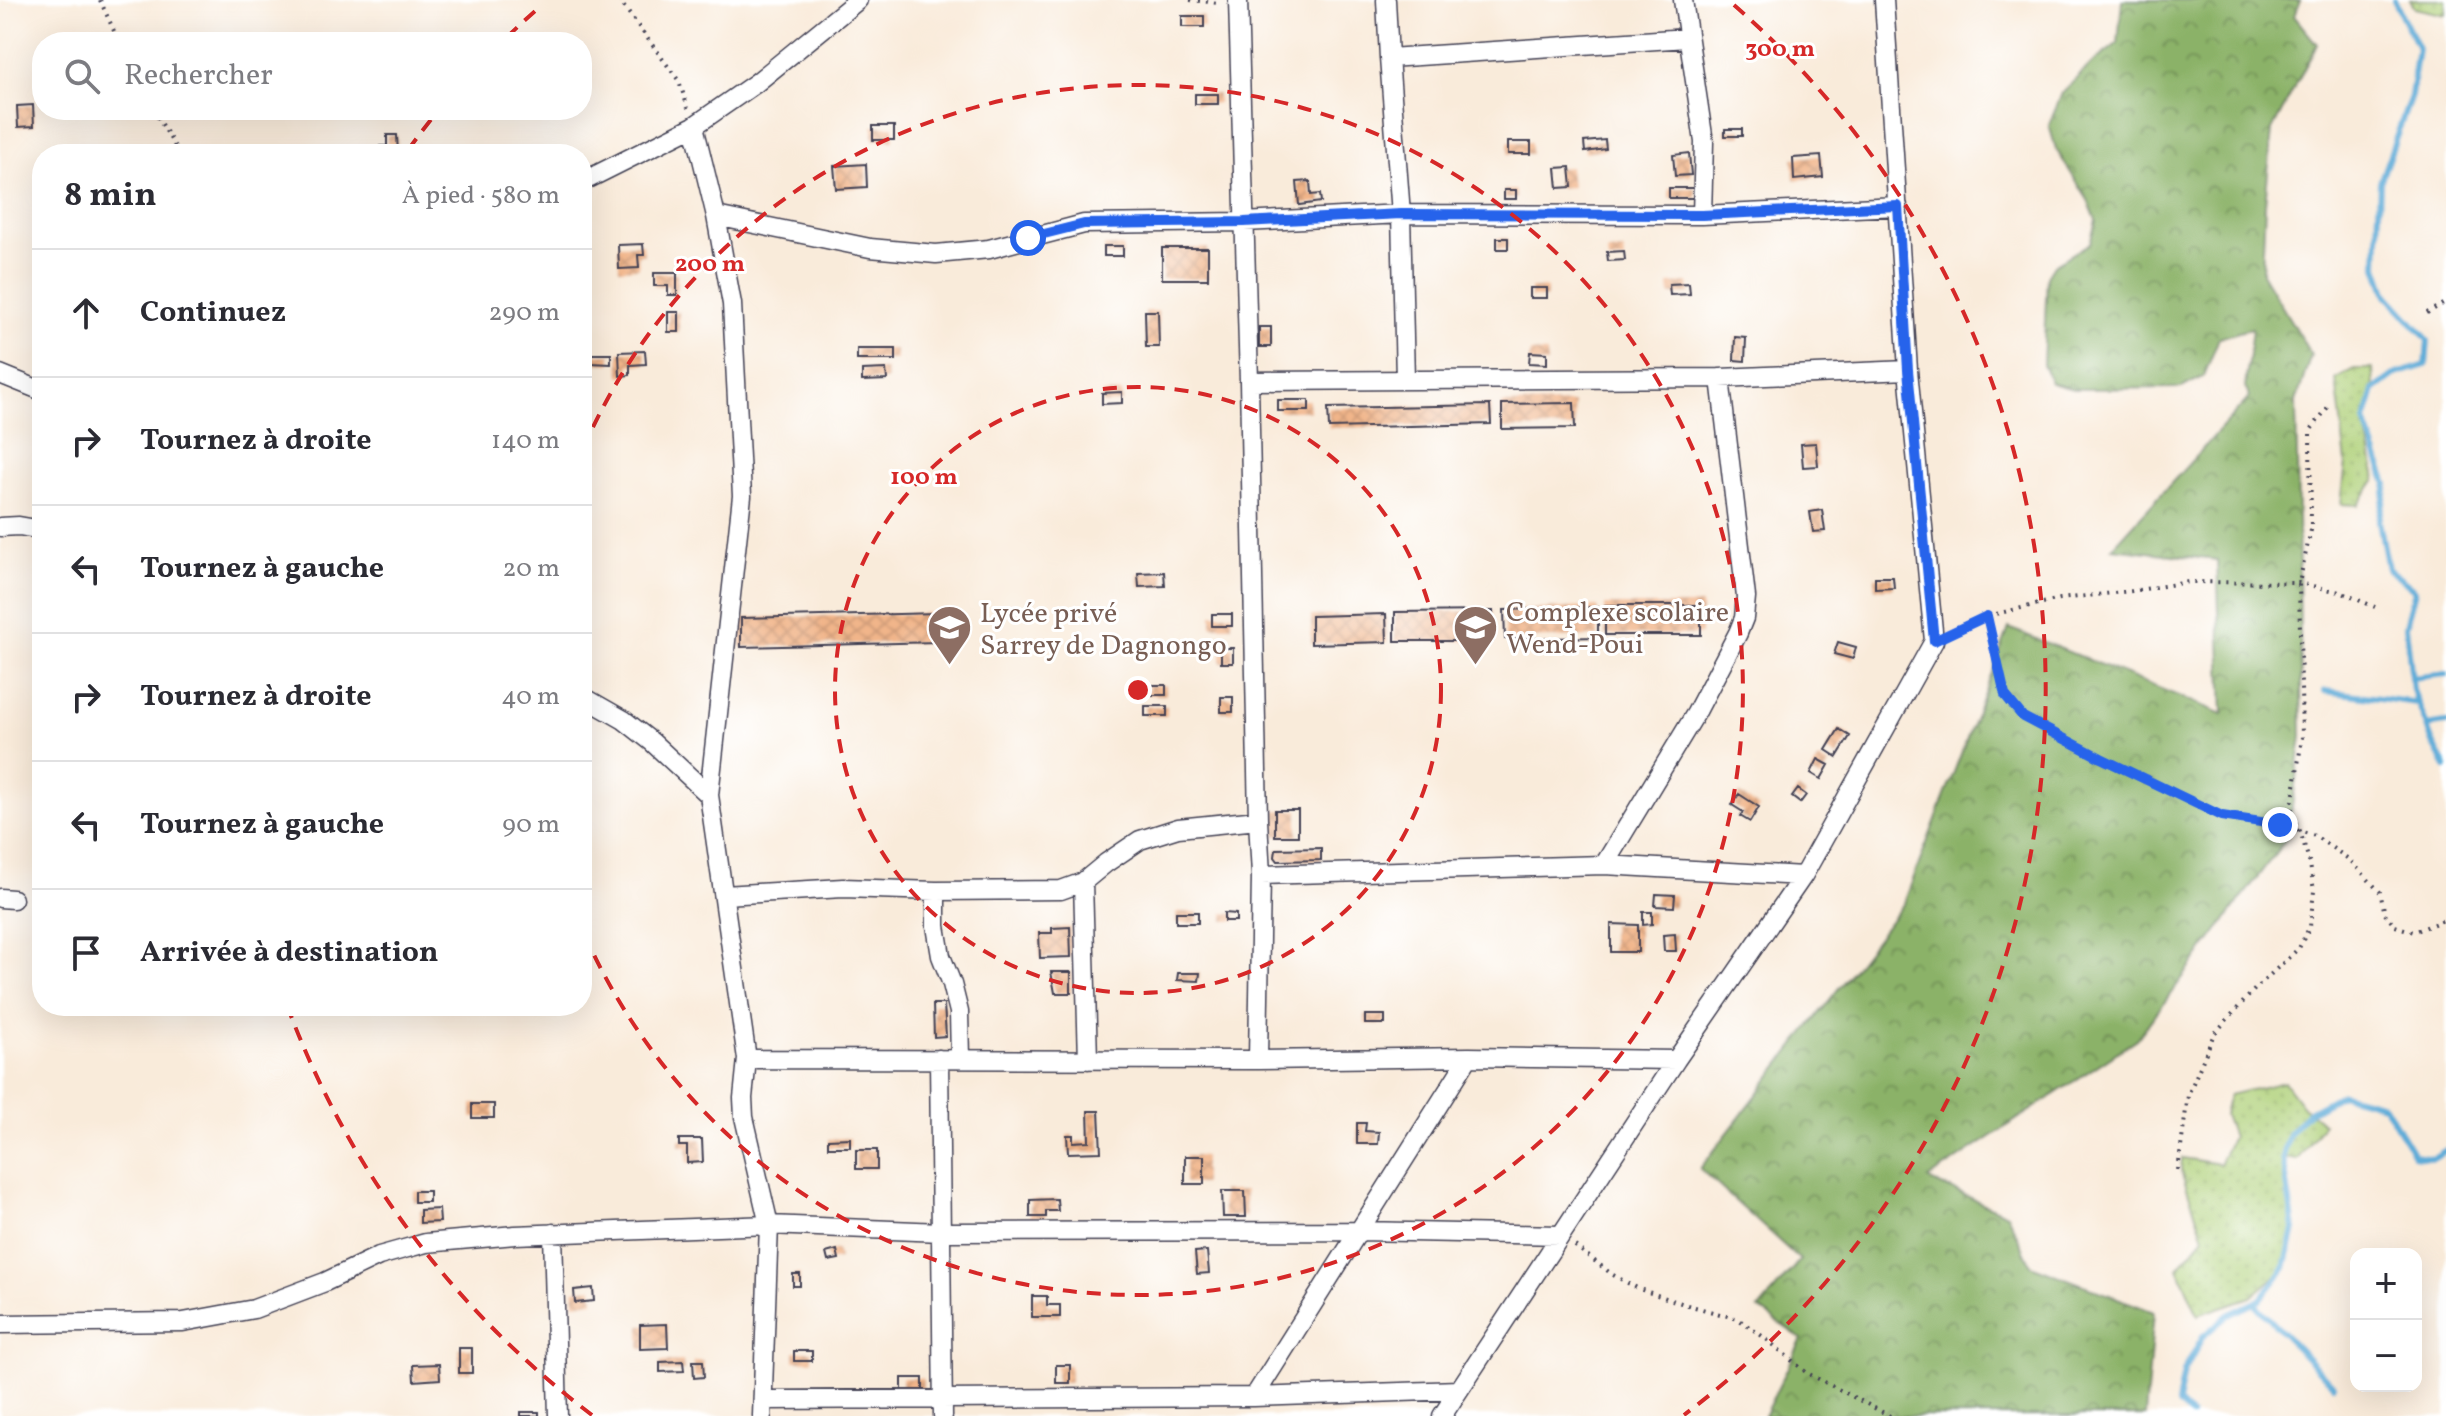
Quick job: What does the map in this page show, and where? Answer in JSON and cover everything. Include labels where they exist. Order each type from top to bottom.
[{"type":"street","points":[[592,177],[694,126],[756,83],[858,0]]},
{"type":"street","points":[[1386,0],[1401,214],[1405,379]]},
{"type":"street","points":[[1683,0],[1704,142],[1702,215]]},
{"type":"street","points":[[1442,1416],[1676,1060],[1803,876],[1934,641],[1908,370],[1884,0]]},
{"type":"street","points":[[1238,3],[1261,875],[1258,1060]]},
{"type":"street","points":[[1389,58],[1687,38]]},
{"type":"street","points":[[694,126],[716,216],[732,304],[742,496],[709,795],[747,1059],[744,1117],[769,1225],[763,1408],[943,1408],[1459,1390]]},
{"type":"street","points":[[716,216],[870,248],[936,254],[989,249],[1084,224],[1244,222],[1401,214],[1702,215],[1898,206]]},
{"type":"street","points":[[1249,381],[1720,378],[1908,370]]},
{"type":"street","points":[[0,374],[32,387]]},
{"type":"street","points":[[1604,865],[1696,713],[1744,618],[1746,597],[1720,378]]},
{"type":"street","points":[[0,527],[32,528]]},
{"type":"street","points":[[592,702],[624,720],[652,742],[709,795]]},
{"type":"street","points":[[724,895],[843,888],[1061,890],[1083,882],[1140,840],[1178,828],[1258,820]]},
{"type":"street","points":[[1261,875],[1604,865],[1803,876]]},
{"type":"street","points":[[1083,882],[1088,1060]]},
{"type":"street","points":[[936,891],[936,926],[941,956],[959,1012],[960,1059]]},
{"type":"street","points":[[747,1059],[1258,1060],[1469,1057],[1676,1060]]},
{"type":"street","points":[[1254,1397],[1469,1057]]},
{"type":"street","points":[[939,1059],[943,1408]]},
{"type":"street","points":[[0,1324],[183,1322],[254,1309],[325,1282],[379,1256],[426,1243],[553,1233],[769,1225],[941,1232],[1359,1231],[1560,1235]]},
{"type":"street","points":[[553,1233],[558,1416]]},
{"type":"path","points":[[100,0],[114,32]]},
{"type":"path","points":[[619,0],[679,81],[694,126]]},
{"type":"path","points":[[1190,0],[1238,3]]},
{"type":"path","points":[[160,120],[173,144]]},
{"type":"path","points":[[2427,313],[2446,302]]},
{"type":"path","points":[[2178,1170],[2188,1095],[2214,1034],[2256,988],[2299,948],[2310,926],[2314,891],[2310,864],[2291,814],[2302,737],[2299,583],[2311,530],[2310,431],[2331,403]]},
{"type":"path","points":[[1934,641],[1987,616],[2060,599],[2188,582],[2299,583],[2340,592],[2375,607]]},
{"type":"path","points":[[1987,616],[2005,695],[2023,717],[2222,816],[2280,825],[2315,836],[2350,860],[2380,892],[2385,914],[2395,926],[2414,932],[2446,919]]},
{"type":"path","points":[[1560,1235],[1613,1275],[1639,1289],[1738,1319],[1807,1373],[1890,1416]]},
{"type":"green space","points":[[2122,0],[2300,0],[2294,16],[2317,44],[2272,130],[2262,273],[2311,355],[2296,402],[2302,737],[2288,836],[2137,1039],[1928,1179],[2007,1214],[2031,1265],[2154,1312],[2145,1416],[1764,1416],[1802,1339],[1759,1309],[1800,1260],[1700,1169],[1904,903],[2009,628],[2223,714],[2217,560],[2112,548],[2250,397],[2245,388],[2252,328],[2219,338],[2204,376],[2182,388],[2073,389],[2051,383],[2043,365],[2047,276],[2054,265],[2090,243],[2096,220],[2088,200],[2056,149],[2049,125],[2062,93],[2118,43]]},
{"type":"green space","points":[[2410,0],[2446,0],[2446,15],[2415,8]]},
{"type":"green space","points":[[2355,369],[2373,369],[2374,390],[2365,421],[2376,479],[2358,505],[2341,504],[2346,463],[2336,379]]},
{"type":"green space","points":[[2284,1082],[2303,1107],[2324,1124],[2297,1160],[2283,1158],[2294,1229],[2285,1268],[2251,1297],[2198,1315],[2178,1268],[2204,1237],[2181,1171],[2182,1158],[2219,1164],[2232,1137],[2224,1115],[2229,1095]]},
{"type":"building","points":[[1182,16],[1204,16],[1204,27],[1182,27]]},
{"type":"building","points":[[1195,94],[1218,94],[1218,104],[1195,104]]},
{"type":"building","points":[[32,105],[34,126],[18,127],[17,106]]},
{"type":"building","points":[[873,126],[894,126],[894,140],[873,140]]},
{"type":"building","points":[[1725,129],[1742,129],[1742,136],[1725,136]]},
{"type":"building","points":[[387,135],[397,135],[397,144],[387,144]]},
{"type":"building","points":[[1605,140],[1606,149],[1585,152],[1584,142]]},
{"type":"building","points":[[1508,142],[1531,142],[1531,154],[1508,154]]},
{"type":"building","points":[[1689,153],[1691,175],[1675,176],[1673,155]]},
{"type":"building","points":[[1821,156],[1823,177],[1794,180],[1793,158]]},
{"type":"building","points":[[866,164],[867,187],[836,189],[834,166]]},
{"type":"building","points":[[1570,167],[1572,187],[1558,188],[1556,168]]},
{"type":"building","points":[[1310,181],[1311,195],[1320,194],[1321,202],[1299,205],[1297,182]]},
{"type":"building","points":[[1669,188],[1696,188],[1696,198],[1669,198]]},
{"type":"building","points":[[1504,190],[1516,190],[1516,199],[1504,199]]},
{"type":"building","points":[[1497,238],[1508,238],[1508,249],[1497,249]]},
{"type":"building","points":[[643,244],[644,255],[638,255],[639,268],[619,269],[618,245]]},
{"type":"building","points":[[1104,246],[1123,246],[1123,256],[1104,256]]},
{"type":"building","points":[[1162,248],[1208,248],[1208,279],[1162,279]]},
{"type":"building","points":[[1624,251],[1625,260],[1608,261],[1607,252]]},
{"type":"building","points":[[654,273],[677,273],[677,295],[668,295],[668,286],[654,286]]},
{"type":"building","points":[[1689,283],[1690,294],[1670,295],[1669,284]]},
{"type":"building","points":[[1530,288],[1547,288],[1547,298],[1530,298]]},
{"type":"building","points":[[1145,311],[1158,311],[1159,347],[1146,347]]},
{"type":"building","points":[[668,312],[679,312],[679,332],[668,332]]},
{"type":"building","points":[[1259,327],[1271,327],[1271,347],[1259,347]]},
{"type":"building","points":[[1735,337],[1746,338],[1745,361],[1734,360]]},
{"type":"building","points":[[857,349],[896,349],[896,360],[857,360]]},
{"type":"building","points":[[645,351],[646,364],[630,365],[630,375],[620,376],[619,352]]},
{"type":"building","points":[[1530,352],[1547,353],[1547,364],[1529,363]]},
{"type":"building","points":[[592,354],[611,354],[611,364],[592,363]]},
{"type":"building","points":[[886,369],[887,380],[862,381],[862,370]]},
{"type":"building","points":[[1122,392],[1122,403],[1102,404],[1102,393]]},
{"type":"building","points":[[1278,400],[1309,400],[1309,411],[1278,411]]},
{"type":"building","points":[[1574,403],[1575,428],[1502,429],[1502,404]]},
{"type":"building","points":[[1490,405],[1491,424],[1329,428],[1328,408]]},
{"type":"building","points":[[1816,443],[1818,466],[1803,467],[1801,444]]},
{"type":"building","points":[[1822,510],[1825,531],[1813,532],[1810,512]]},
{"type":"building","points":[[1164,572],[1165,586],[1139,587],[1138,573]]},
{"type":"building","points":[[1875,577],[1893,577],[1894,588],[1875,589]]},
{"type":"building","points":[[1605,605],[1701,605],[1701,635],[1605,635]]},
{"type":"building","points":[[1598,607],[1598,637],[1505,639],[1504,610]]},
{"type":"building","points":[[1493,611],[1493,641],[1395,641],[1395,612]]},
{"type":"building","points":[[937,613],[937,642],[741,647],[741,618]]},
{"type":"building","points":[[1212,614],[1232,614],[1232,626],[1212,626]]},
{"type":"building","points":[[1386,614],[1387,642],[1311,644],[1311,616]]},
{"type":"building","points":[[1838,642],[1856,647],[1853,659],[1834,654]]},
{"type":"building","points":[[1221,648],[1233,648],[1233,663],[1221,663]]},
{"type":"building","points":[[1148,685],[1166,685],[1166,695],[1148,695]]},
{"type":"building","points":[[1221,697],[1233,697],[1233,712],[1221,712]]},
{"type":"building","points":[[1145,706],[1167,706],[1167,716],[1145,716]]},
{"type":"building","points":[[1839,729],[1850,736],[1837,757],[1826,750]]},
{"type":"building","points":[[1818,759],[1829,765],[1821,779],[1811,773]]},
{"type":"building","points":[[1798,789],[1806,795],[1800,803],[1792,797]]},
{"type":"building","points":[[1739,794],[1759,807],[1750,822],[1740,816],[1743,812],[1732,805]]},
{"type":"building","points":[[1275,810],[1298,810],[1298,836],[1275,836]]},
{"type":"building","points":[[1321,848],[1321,860],[1278,861],[1275,857],[1276,849]]},
{"type":"building","points":[[1656,894],[1675,895],[1674,907],[1655,906]]},
{"type":"building","points":[[1176,912],[1198,912],[1198,923],[1176,923]]},
{"type":"building","points":[[1643,912],[1652,912],[1652,924],[1643,925]]},
{"type":"building","points":[[1224,913],[1236,914],[1236,921],[1224,921]]},
{"type":"building","points":[[1611,924],[1638,925],[1638,952],[1611,952]]},
{"type":"building","points":[[1070,927],[1071,957],[1040,958],[1039,933],[1052,933],[1052,928]]},
{"type":"building","points":[[1675,934],[1676,951],[1664,951],[1663,935]]},
{"type":"building","points":[[1051,972],[1071,972],[1071,993],[1055,993]]},
{"type":"building","points":[[1178,973],[1200,973],[1199,981],[1177,980]]},
{"type":"building","points":[[933,1004],[944,1004],[946,1036],[934,1037]]},
{"type":"building","points":[[1365,1015],[1385,1015],[1385,1024],[1365,1024]]},
{"type":"building","points":[[472,1104],[494,1104],[494,1118],[472,1118]]},
{"type":"building","points":[[1088,1111],[1099,1111],[1101,1152],[1068,1153],[1067,1135],[1073,1135],[1073,1142],[1089,1141]]},
{"type":"building","points":[[1357,1123],[1366,1123],[1365,1131],[1379,1132],[1378,1144],[1357,1144]]},
{"type":"building","points":[[850,1138],[850,1147],[828,1147],[828,1139]]},
{"type":"building","points":[[679,1139],[702,1139],[703,1162],[687,1163],[687,1146],[679,1146]]},
{"type":"building","points":[[856,1150],[877,1150],[877,1169],[856,1169]]},
{"type":"building","points":[[1185,1156],[1204,1156],[1204,1184],[1185,1184]]},
{"type":"building","points":[[414,1191],[429,1191],[429,1202],[414,1202]]},
{"type":"building","points":[[1222,1191],[1245,1191],[1246,1217],[1223,1217]]},
{"type":"building","points":[[1057,1199],[1058,1211],[1046,1211],[1046,1217],[1030,1217],[1030,1200]]},
{"type":"building","points":[[439,1209],[440,1222],[420,1223],[420,1210]]},
{"type":"building","points":[[837,1250],[839,1259],[828,1261],[826,1253]]},
{"type":"building","points":[[1207,1251],[1209,1273],[1197,1274],[1195,1252]]},
{"type":"building","points":[[793,1274],[800,1274],[800,1286],[793,1286]]},
{"type":"building","points":[[593,1288],[594,1301],[575,1303],[574,1290]]},
{"type":"building","points":[[1032,1296],[1047,1296],[1047,1305],[1060,1305],[1060,1317],[1032,1317]]},
{"type":"building","points":[[667,1324],[668,1348],[640,1349],[640,1325]]},
{"type":"building","points":[[459,1348],[472,1348],[472,1373],[459,1373]]},
{"type":"building","points":[[794,1351],[812,1351],[812,1361],[794,1361]]},
{"type":"building","points":[[683,1361],[684,1371],[660,1372],[660,1362]]},
{"type":"building","points":[[693,1361],[703,1361],[704,1377],[694,1378]]},
{"type":"building","points":[[439,1364],[440,1379],[414,1381],[413,1365]]},
{"type":"building","points":[[1056,1365],[1070,1365],[1070,1383],[1056,1383]]},
{"type":"building","points":[[902,1378],[923,1378],[923,1392],[902,1392]]},
{"type":"building","points":[[521,1412],[539,1412],[539,1416],[521,1416]]},
{"type":"waterway","points":[[2394,0],[2418,48],[2411,96],[2380,182],[2377,266],[2387,295],[2428,340],[2426,365],[2394,375],[2374,390],[2365,421],[2387,484],[2379,521],[2388,569],[2415,590],[2406,626],[2413,690],[2446,767]]},
{"type":"waterway","points":[[2411,678],[2446,674]]},
{"type":"waterway","points":[[2325,691],[2418,703]]},
{"type":"waterway","points":[[2427,726],[2446,723]]},
{"type":"waterway","points":[[2191,1416],[2178,1403],[2184,1371],[2203,1336],[2228,1315],[2260,1300],[2285,1268],[2294,1229],[2283,1157],[2289,1134],[2309,1112],[2342,1094],[2384,1105],[2414,1155],[2433,1158],[2446,1150]]},
{"type":"waterway","points":[[2254,1303],[2333,1385]]},
{"type":"place","name":"Complexe scolaire Wend-Poui","points":[[1475,666]]},
{"type":"place","name":"Lycée privé Sarrey de Dagnongo","points":[[949,667]]},
{"type":"route","points":[[1028,238],[1084,224],[1244,222],[1401,214],[1702,215],[1898,206],[1908,370],[1934,641],[1987,616],[2005,695],[2023,717],[2222,816],[2280,825]]}]
